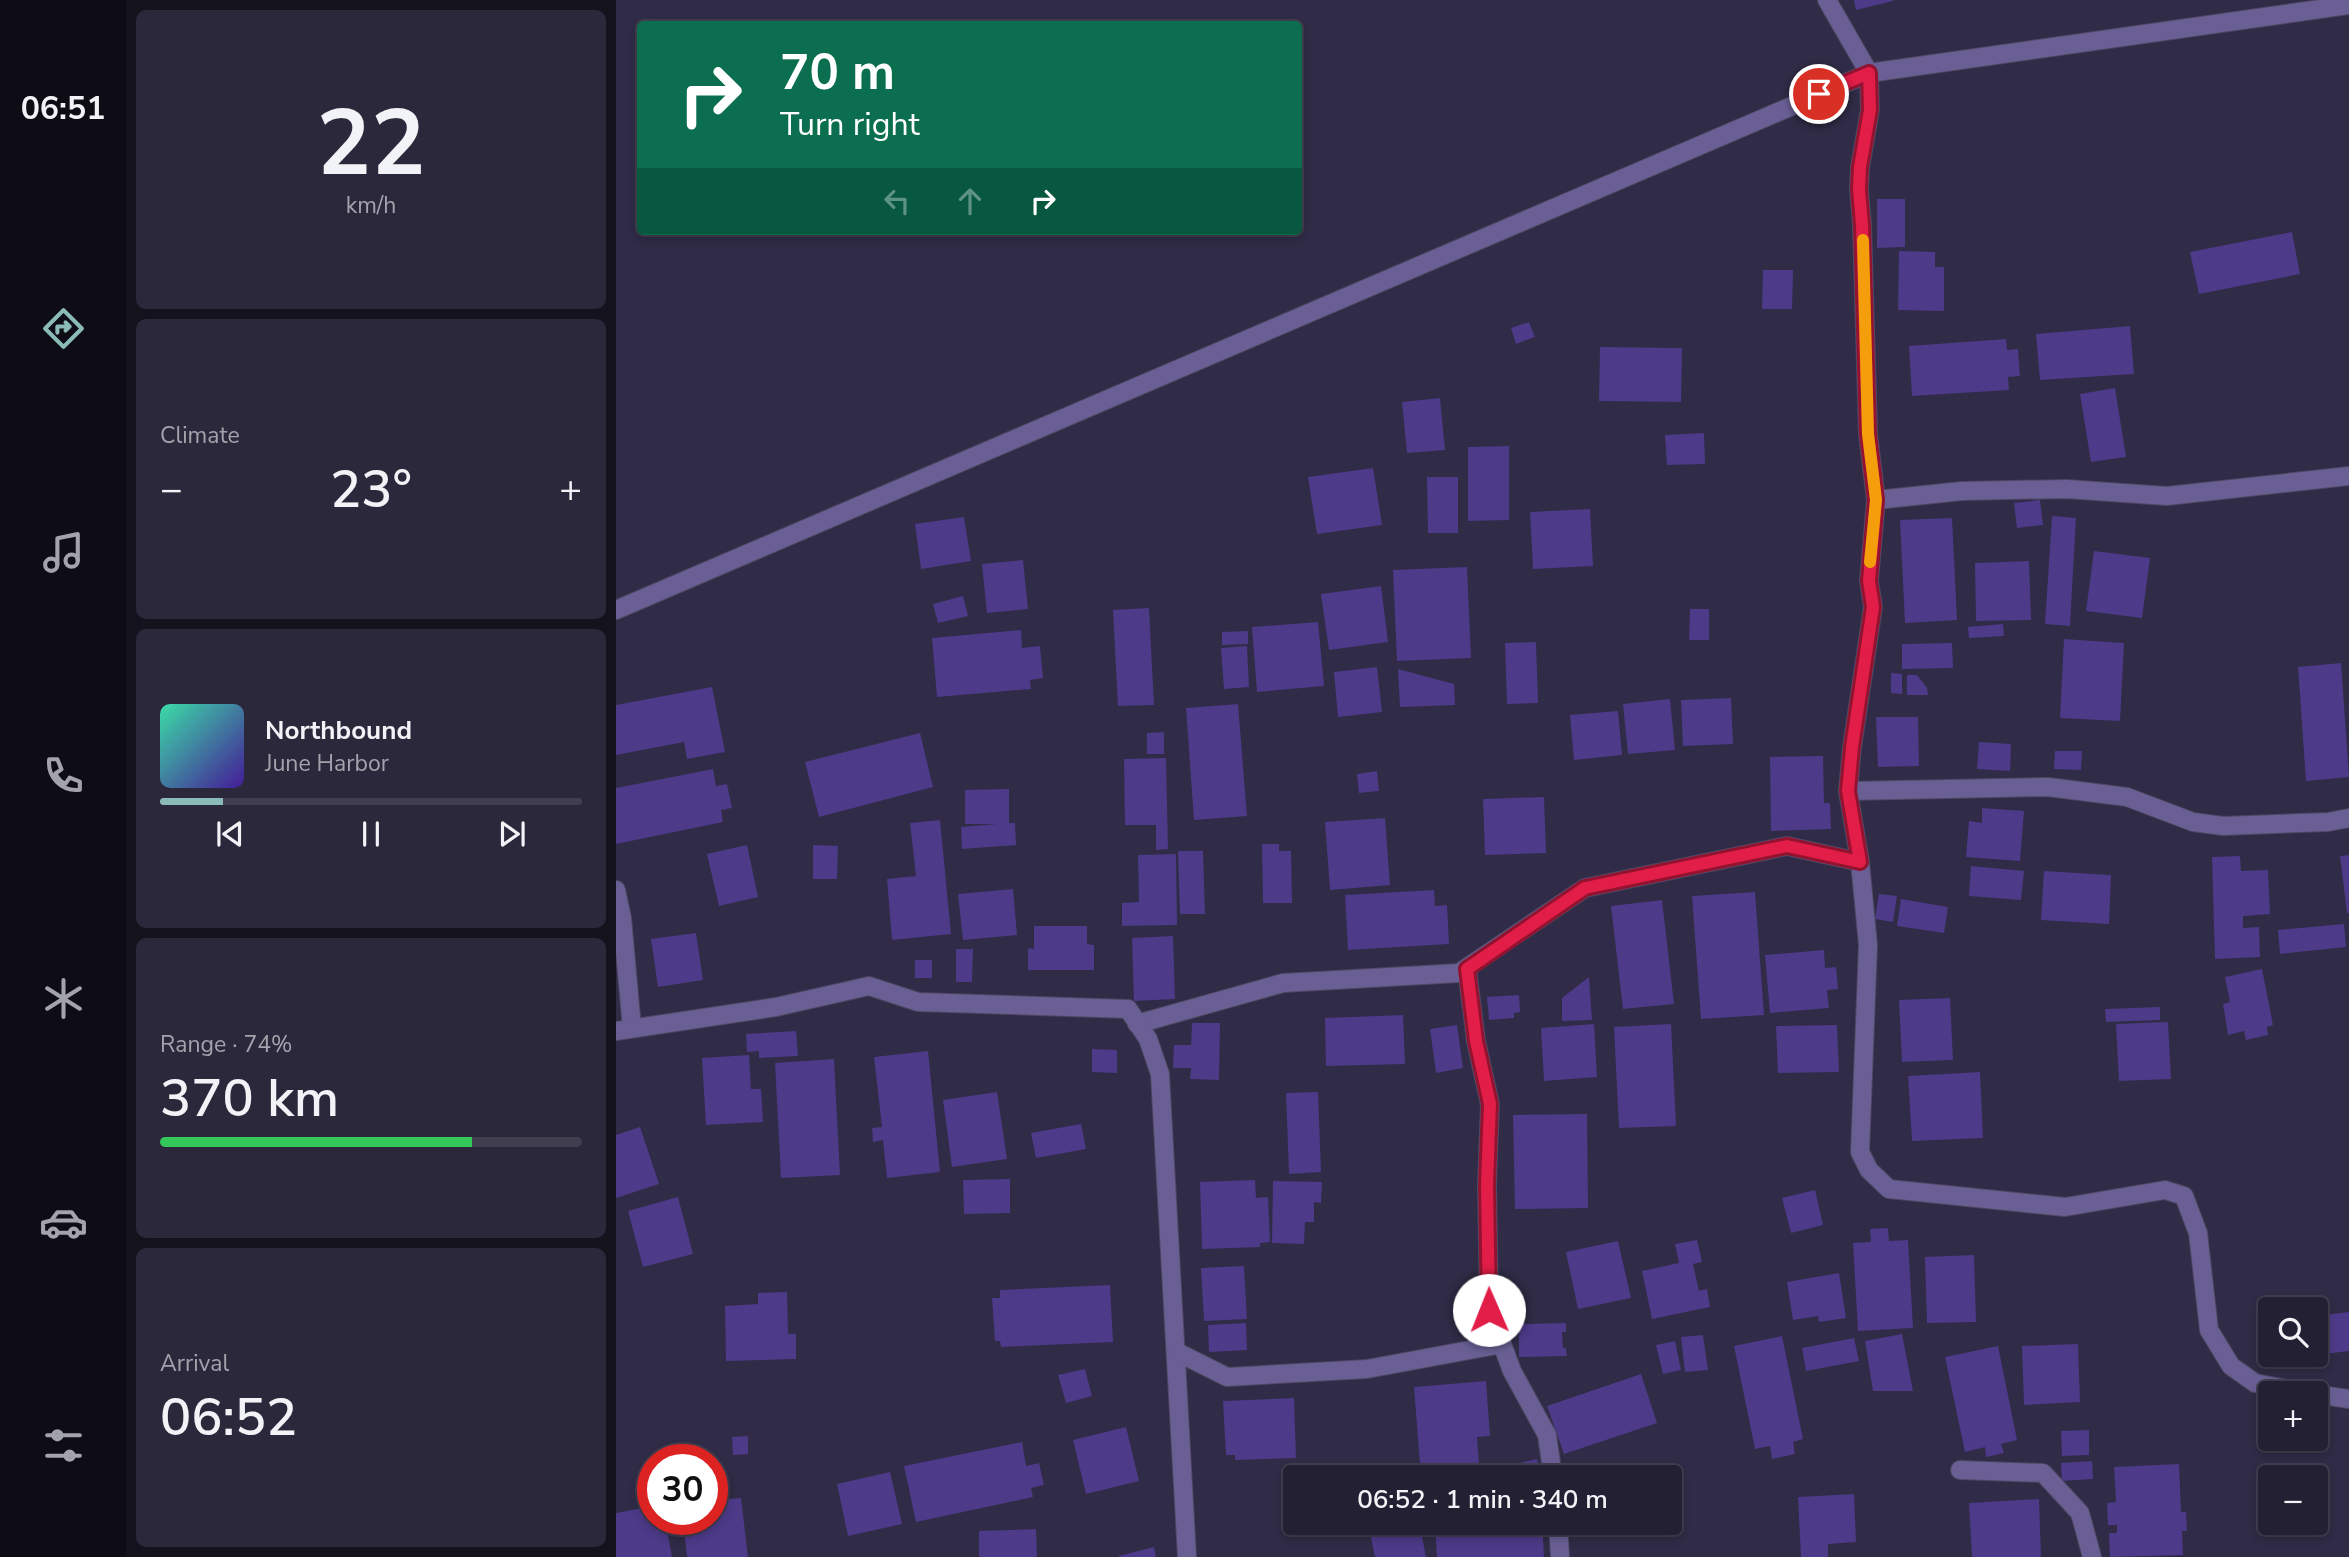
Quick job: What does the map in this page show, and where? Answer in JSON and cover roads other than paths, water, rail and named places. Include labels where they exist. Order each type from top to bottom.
[{"type":"street","points":[[1827,0],[1869,73],[1870,110],[1860,167],[1859,190],[1868,434],[1876,500],[1869,581],[1873,607],[1848,791],[1860,862],[1868,945],[1860,1152],[1869,1170],[1889,1189],[2065,1207],[2165,1189],[2184,1196],[2198,1233],[2209,1330],[2231,1366],[2258,1384]]},
{"type":"street","points":[[616,610],[1869,73],[2349,5]]},
{"type":"street","points":[[1876,500],[1962,491],[2066,489],[2167,496],[2349,476]]},
{"type":"street","points":[[1848,791],[2048,787],[2127,797],[2193,822],[2223,826],[2328,822],[2349,818]]},
{"type":"street","points":[[1138,1024],[1283,983],[1460,973],[1585,888],[1787,846],[1860,862]]},
{"type":"street","points":[[616,890],[622,918],[624,1030],[776,1007],[869,986],[918,1002],[1128,1009],[1148,1039],[1160,1074],[1187,1557]]},
{"type":"street","points":[[1467,969],[1476,1041],[1490,1104],[1487,1184],[1489,1310],[1512,1371],[1547,1435],[1551,1465]]},
{"type":"street","points":[[1177,1352],[1227,1377],[1367,1369],[1502,1344]]},
{"type":"street","points":[[2328,1396],[2349,1399]]},
{"type":"street","points":[[1960,1470],[2043,1473],[2080,1513],[2092,1557]]},
{"type":"street","points":[[1559,1535],[1560,1557]]}]
